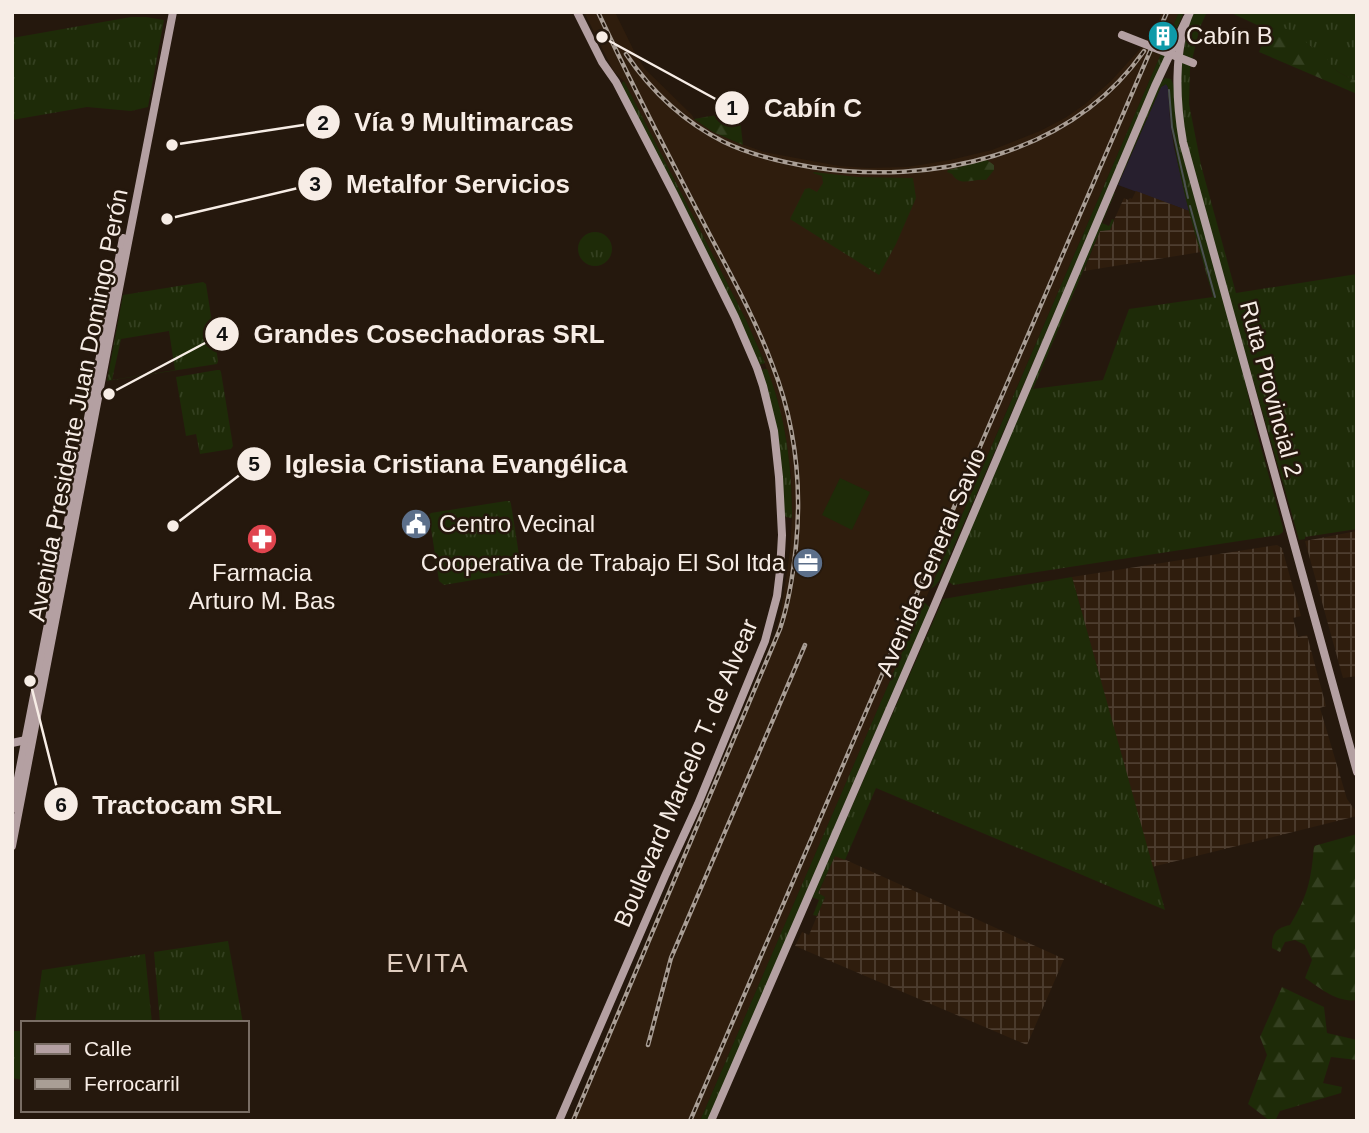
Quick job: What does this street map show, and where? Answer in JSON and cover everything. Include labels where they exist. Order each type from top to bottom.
[{"type":"main road","name":"Avenida Presidente Juan Domingo Perón","points":[[12,809],[168,12]]},
{"type":"main road","name":"Avenida Presidente Juan Domingo Perón","points":[[12,846],[173,12]]},
{"type":"main road","name":"Boulevard Marcelo T. de Alvear","points":[[559,1121],[698,804],[765,641],[777,596],[782,523],[777,453],[770,408],[746,342],[723,292],[578,12]]},
{"type":"main road","name":"Avenida General Savio","points":[[711,1121],[1188,15]]},
{"type":"main road","name":"Ruta Provincial 2","points":[[1188,15],[1180,53],[1178,81],[1178,109],[1186,155],[1357,772]]},
{"type":"main road","points":[[1122,36],[1193,63]]},
{"type":"main road","points":[[1159,79],[1168,73],[1174,75],[1178,81]]},
{"type":"main road","points":[[12,743],[26,740]]},
{"type":"shaded area","points":[[584,12],[615,12],[645,69],[694,119],[713,132],[764,152],[839,166],[867,168],[908,167],[950,160],[992,150],[1040,131],[1084,105],[1111,81],[1155,30],[1162,12],[1179,12],[700,1121],[570,1121],[775,634],[790,551],[791,475],[777,398],[746,320],[624,81],[614,72]]},
{"type":"shaded area","points":[[1166,84],[1174,147],[1189,211],[1118,185],[1161,87]]},
{"type":"shaded area","points":[[1136,191],[1189,211],[1201,252],[1084,271],[1100,231],[1110,229],[1124,198],[1132,199]]},
{"type":"shaded area","points":[[1357,531],[1357,676],[1343,678],[1305,541]]},
{"type":"shaded area","points":[[1277,545],[1282,548],[1301,616],[1293,618],[1298,637],[1307,635],[1326,706],[1320,708],[1347,799],[1357,816],[1152,867],[1072,577]]},
{"type":"shaded area","points":[[835,855],[1064,959],[1027,1045],[795,946],[802,932],[809,935],[825,897],[818,894]]},
{"type":"green space","points":[[1179,12],[1184,12],[939,581],[930,589]]},
{"type":"green space","points":[[1192,12],[1207,12],[1200,27],[1190,68],[1189,104],[1201,165],[1236,293],[1357,274],[1357,529],[1299,540],[1185,139],[1181,79],[1184,45]]},
{"type":"green space","points":[[1229,12],[1357,12],[1357,81],[1338,71],[1330,65],[1325,55],[1286,29],[1268,30]]},
{"type":"green space","points":[[131,17],[164,20],[148,107],[131,111],[87,107],[12,120],[12,38]]},
{"type":"green space","points":[[1279,27],[1294,31],[1310,46],[1326,55],[1338,71],[1357,81],[1357,94],[1259,52],[1268,30]]},
{"type":"green space","points":[[1165,78],[1171,79],[1174,86],[1176,113],[1283,532],[1279,535],[953,585],[948,581],[1113,192],[1115,193],[1102,223],[1109,226],[1112,219],[1114,220],[1110,230],[1100,231],[1033,389],[1103,380],[1129,309],[1213,297],[1179,167],[1166,84],[1161,87],[1117,184],[1160,83]]},
{"type":"green space","points":[[624,81],[746,320],[765,363],[759,365],[623,88]]},
{"type":"green space","points":[[739,111],[743,145],[713,132],[694,119]]},
{"type":"green space","points":[[987,160],[994,165],[994,170],[986,180],[963,182],[947,172],[948,170]]},
{"type":"green space","points":[[814,172],[857,177],[913,178],[916,198],[879,275],[790,219],[805,189],[817,192],[823,183],[822,176]]},
{"type":"green space","points":[[595,232],[607,237],[612,249],[607,261],[595,266],[583,261],[578,249],[583,237]]},
{"type":"green space","points":[[203,282],[206,284],[217,364],[107,381],[123,295]],"holes":[[[169,331],[175,370],[112,380],[121,339]]]},
{"type":"green space","points":[[767,369],[774,387],[783,424],[791,480],[792,518],[784,514],[778,441],[761,371]]},
{"type":"green space","points":[[220,370],[233,446],[231,449],[200,454],[196,434],[186,436],[176,377]]},
{"type":"green space","points":[[840,478],[870,492],[852,530],[822,515]]},
{"type":"green space","points":[[506,501],[511,504],[520,572],[444,585],[439,581],[429,515]]},
{"type":"green space","points":[[1072,577],[1165,910],[876,788],[845,860],[835,856],[818,893],[825,897],[817,916],[813,915],[819,900],[812,897],[943,599]]},
{"type":"green space","points":[[924,602],[930,608],[708,1121],[700,1121]]},
{"type":"green space","points":[[1357,834],[1357,1000],[1350,1000],[1329,994],[1305,978],[1312,960],[1305,945],[1295,940],[1285,942],[1280,952],[1272,948],[1272,943],[1276,932],[1290,925],[1305,896],[1314,846]]},
{"type":"green space","points":[[228,941],[243,1021],[160,1021],[154,952]]},
{"type":"green space","points":[[145,954],[152,1021],[35,1021],[42,970]]},
{"type":"green space","points":[[1282,987],[1324,1007],[1327,1033],[1357,1040],[1357,1060],[1331,1057],[1323,1083],[1342,1087],[1341,1093],[1280,1111],[1275,1121],[1270,1121],[1248,1104],[1267,1055],[1260,1037]]},
{"type":"green space","points":[[12,1031],[21,1031],[21,1080],[12,1078]]},
{"type":"waterway","points":[[1169,90],[1172,127],[1188,198]]},
{"type":"waterway","points":[[1190,206],[1215,297]]},
{"type":"railway","points":[[573,1121],[780,629],[792,578],[798,523],[795,454],[786,408],[772,364],[747,308],[598,12]]},
{"type":"railway","points":[[690,1121],[1167,12]]},
{"type":"railway","points":[[626,54],[646,81],[669,104],[695,125],[734,147],[766,158],[811,167],[857,172],[903,172],[950,166],[995,156],[1038,139],[1078,116],[1113,87],[1144,51]]},
{"type":"railway","points":[[648,1045],[671,958],[805,645]]},
{"type":"place","name":"Cabín B","points":[[1163,36]]},
{"type":"place","name":"Cabín C","points":[[602,37]]},
{"type":"place","name":"Vía 9 Multimarcas","points":[[172,145]]},
{"type":"place","name":"Metalfor Servicios","points":[[167,219]]},
{"type":"place","name":"Grandes Cosechadoras SRL","points":[[109,394]]},
{"type":"place","name":"Centro Vecinal","points":[[416,524]]},
{"type":"place","name":"Iglesia Cristiana Evangélica","points":[[173,526]]},
{"type":"place","name":"Farmacia Arturo M. Bas","points":[[262,539]]},
{"type":"place","name":"Cooperativa de Trabajo El Sol ltda","points":[[808,563]]},
{"type":"place","name":"Tractocam SRL","points":[[30,681]]},
{"type":"district","name":"EVITA","points":[[428,963]]}]
